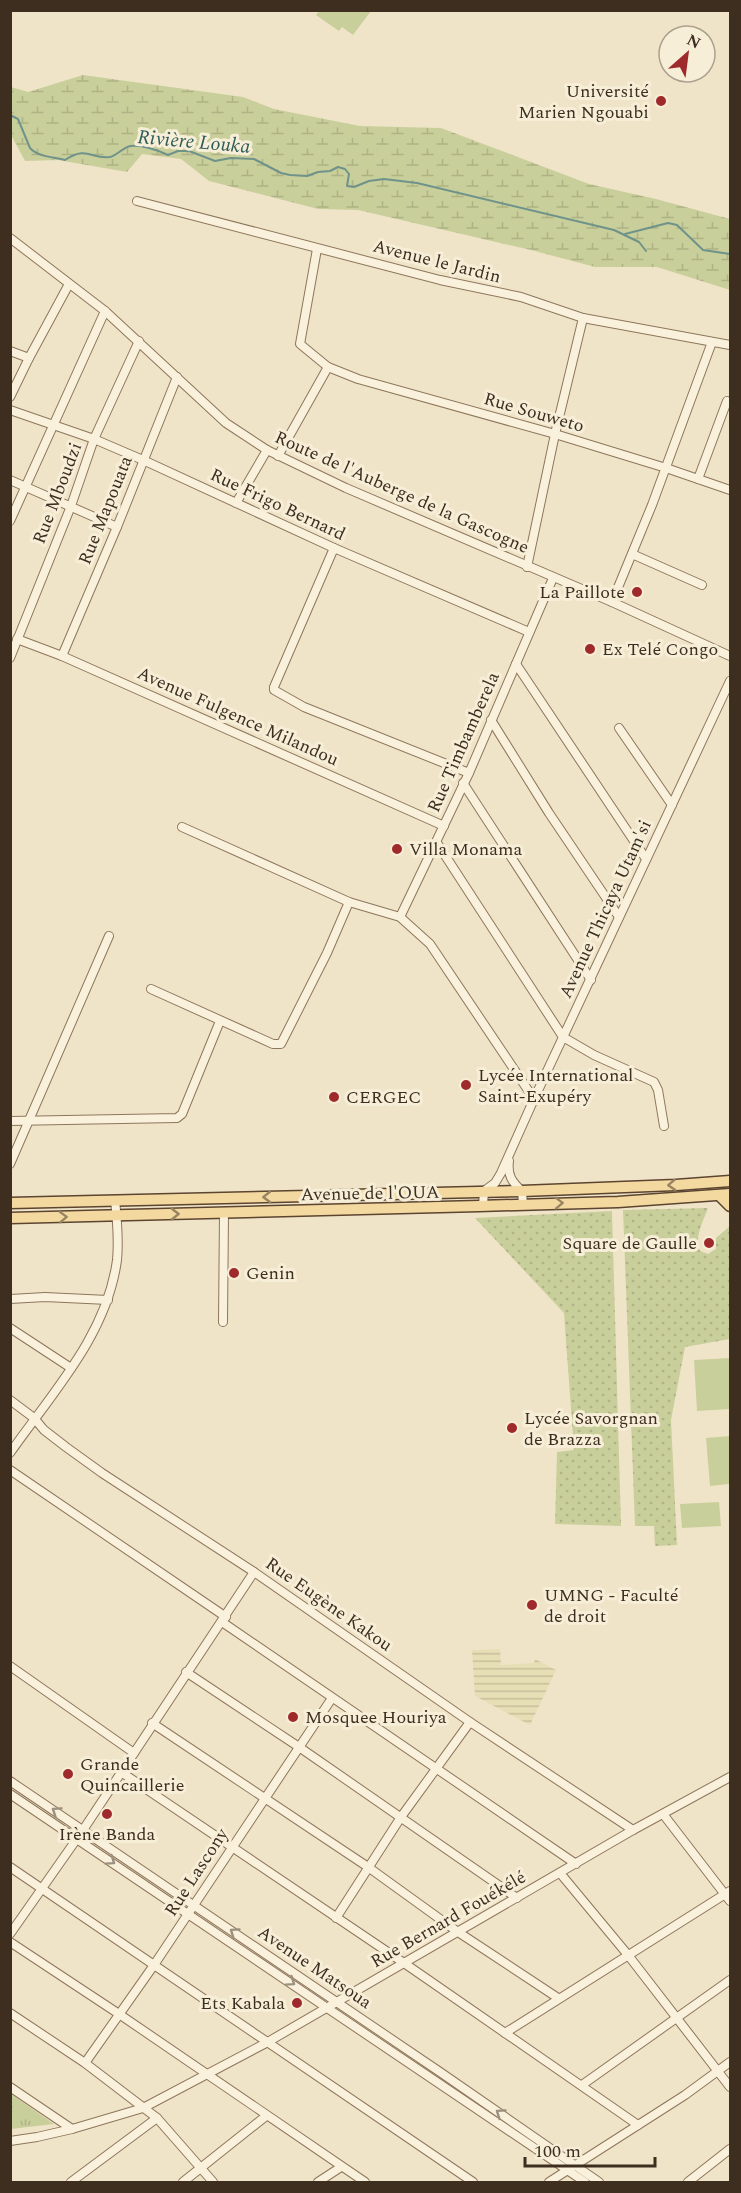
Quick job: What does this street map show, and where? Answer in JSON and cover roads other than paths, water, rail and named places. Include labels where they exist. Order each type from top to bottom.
[{"type":"main road","name":"Avenue de l'OUA","points":[[10,1203],[522,1191],[730,1181]]},
{"type":"main road","name":"Avenue de l'OUA","points":[[10,1218],[483,1206],[730,1194]]},
{"type":"main road","points":[[719,1195],[730,1206]]},
{"type":"street","name":"Avenue le Jardin","points":[[138,201],[440,280],[521,297],[583,318],[730,345]]},
{"type":"street","name":"Route de l'Auberge de la Gascogne","points":[[10,238],[139,341],[226,423],[267,450],[346,488],[612,602],[730,656]]},
{"type":"street","points":[[278,456],[328,368],[300,344],[317,249]]},
{"type":"street","points":[[10,397],[69,284]]},
{"type":"street","points":[[10,521],[105,312]]},
{"type":"street","points":[[527,567],[583,318]]},
{"type":"street","name":"Rue Mboudzi","points":[[10,658],[71,506],[94,439],[139,341]]},
{"type":"street","points":[[612,602],[666,468],[712,342]]},
{"type":"street","points":[[10,351],[29,358]]},
{"type":"street","name":"Rue Souweto","points":[[328,368],[358,379],[666,468],[730,490]]},
{"type":"street","name":"Rue Mapouata","points":[[62,656],[177,377]]},
{"type":"street","points":[[698,479],[727,401]]},
{"type":"street","name":"Rue Frigo Bernard","points":[[10,410],[94,439],[334,548],[529,632]]},
{"type":"street","points":[[236,503],[267,450]]},
{"type":"street","points":[[10,480],[117,527]]},
{"type":"street","points":[[334,548],[274,690],[303,706],[469,773]]},
{"type":"street","points":[[632,554],[702,585]]},
{"type":"street","name":"Rue Timbamberela","points":[[400,917],[469,773],[553,578]]},
{"type":"street","name":"Avenue Fulgence Milandou","points":[[14,644],[62,656],[444,826]]},
{"type":"street","points":[[516,664],[646,860]]},
{"type":"street","name":"Avenue Thicaya Utam'si","points":[[484,1191],[495,1183],[501,1173],[730,681]]},
{"type":"street","points":[[491,720],[549,813],[619,917]]},
{"type":"street","points":[[619,728],[672,804]]},
{"type":"street","points":[[463,783],[591,980]]},
{"type":"street","points":[[182,827],[349,902],[400,917],[436,951],[534,1099]]},
{"type":"street","points":[[437,843],[563,1037],[594,1055],[654,1083],[658,1090],[664,1126]]},
{"type":"street","points":[[151,989],[273,1044],[280,1044],[327,952],[349,902]]},
{"type":"street","points":[[10,1164],[109,936]]},
{"type":"street","points":[[10,1121],[177,1118],[182,1114],[220,1021]]},
{"type":"street","name":"Avenue Thicaya Utam'si","points":[[511,1151],[508,1171],[513,1182],[522,1191],[523,1204]]},
{"type":"street","points":[[483,1206],[484,1191]]},
{"type":"street","points":[[10,1452],[71,1368],[96,1327],[108,1300],[117,1259],[115,1200]]},
{"type":"street","points":[[223,1322],[224,1213]]},
{"type":"street","points":[[10,1299],[45,1297],[108,1300]]},
{"type":"street","points":[[10,1328],[71,1368]]},
{"type":"street","name":"Rue Eugène Kakou","points":[[10,1400],[34,1418],[44,1430],[66,1448],[254,1572],[470,1722],[633,1830]]},
{"type":"street","points":[[10,1470],[224,1619],[332,1698],[576,1864]]},
{"type":"street","points":[[10,1934],[77,1839],[254,1572]]},
{"type":"street","points":[[10,1666],[134,1753]]},
{"type":"street","points":[[186,1672],[517,1898]]},
{"type":"street","name":"Rue Lascony","points":[[85,2063],[154,1965],[332,1698]]},
{"type":"street","points":[[336,1918],[401,1817],[470,1722]]},
{"type":"street","points":[[152,1723],[266,1797],[458,1932],[558,1998]]},
{"type":"street","points":[[121,1772],[404,1963],[638,2126]]},
{"type":"street","name":"Rue Bernard Fouékélé","points":[[10,2141],[72,2129],[143,2108],[266,2043],[633,1830],[730,1777]]},
{"type":"street","name":"Avenue Matsoua","points":[[10,1780],[336,2002],[572,2167],[585,2182]]},
{"type":"street","name":"Avenue Matsoua","points":[[10,1794],[327,2007],[572,2167],[599,2182]]},
{"type":"street","points":[[506,2033],[558,1998],[729,1895],[663,1814]]},
{"type":"street","points":[[10,1867],[473,2182]]},
{"type":"street","points":[[561,1873],[730,2087]]},
{"type":"street","points":[[10,1942],[365,2182]]},
{"type":"street","points":[[582,2085],[730,1980]]},
{"type":"street","points":[[10,2013],[85,2063],[157,2118],[213,2182]]},
{"type":"street","points":[[549,2182],[638,2126],[730,2062]]},
{"type":"street","points":[[10,2087],[72,2129]]},
{"type":"street","points":[[183,2182],[266,2116]]},
{"type":"street","points":[[72,2182],[157,2118]]},
{"type":"street","points":[[688,2182],[730,2149]]},
{"type":"street","points":[[318,2182],[341,2167]]},
{"type":"waterway","name":"Rivière Louka","points":[[10,115],[18,119],[30,148],[46,156],[65,160],[84,153],[98,157],[110,157],[123,149],[135,146],[150,148],[168,155],[178,151],[189,151],[215,161],[231,158],[254,159],[281,173],[290,175],[307,176],[338,167],[345,169],[349,174],[347,186],[354,187],[369,181],[384,179],[417,183],[614,230],[639,242],[646,251]]},
{"type":"waterway","name":"Rivière Louka","points":[[625,234],[668,223],[677,225],[703,250],[730,254]]},
{"type":"place","name":"Université Marien Ngouabi","points":[[661,101]]},
{"type":"place","name":"La Paillote","points":[[637,592]]},
{"type":"place","name":"Ex Telé Congo","points":[[590,649]]},
{"type":"place","name":"Villa Monama","points":[[397,849]]},
{"type":"place","name":"Lycée International Saint-Exupéry","points":[[466,1085]]},
{"type":"place","name":"CERGEC","points":[[334,1097]]},
{"type":"place","name":"Square de Gaulle","points":[[709,1243]]},
{"type":"place","name":"Genin","points":[[234,1273]]},
{"type":"place","name":"Lycée Savorgnan de Brazza","points":[[512,1428]]},
{"type":"place","name":"UMNG - Faculté de droit","points":[[532,1605]]},
{"type":"place","name":"Mosquee Houriya","points":[[293,1717]]},
{"type":"place","name":"Grande Quincaillerie","points":[[68,1774]]},
{"type":"place","name":"Irène Banda","points":[[107,1814]]},
{"type":"place","name":"Ets Kabala","points":[[297,2003]]}]
